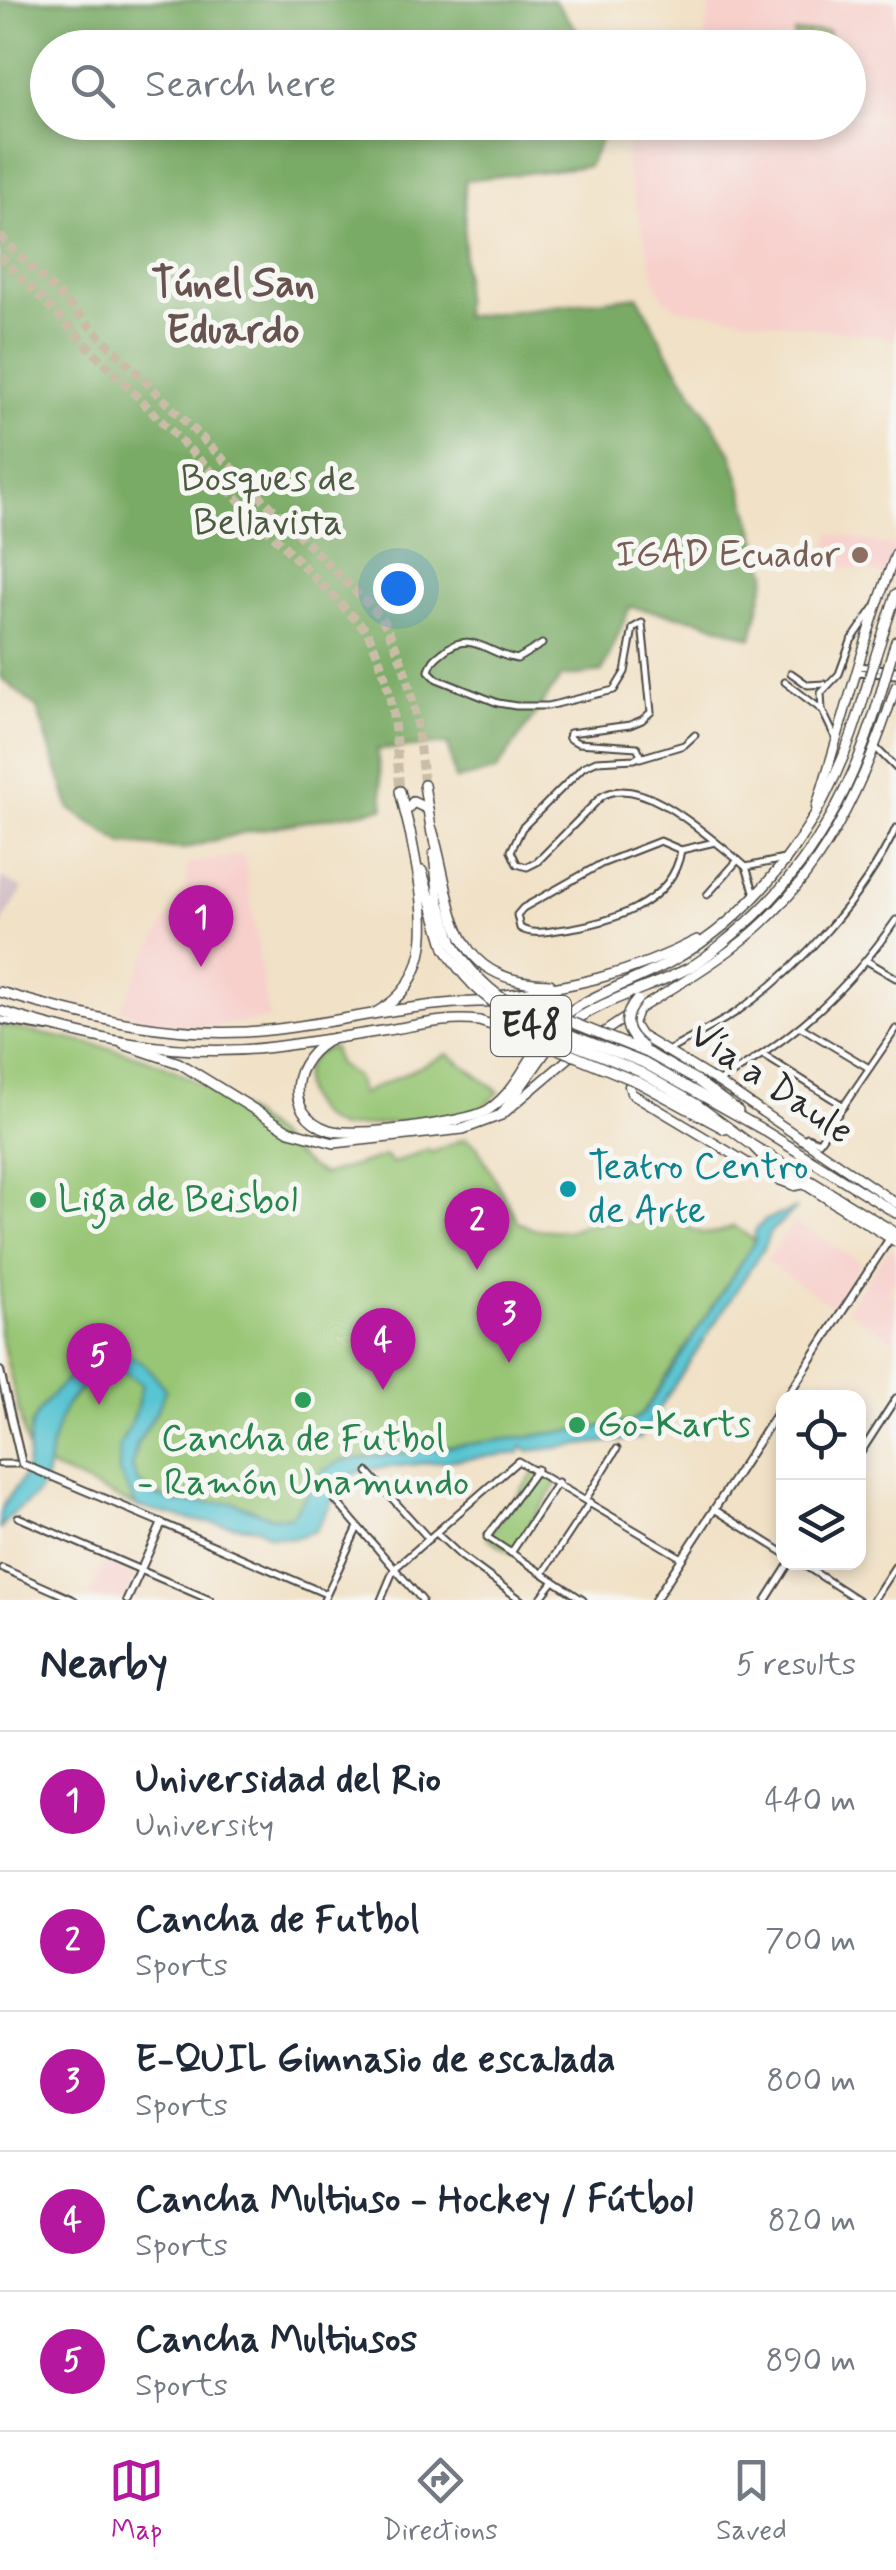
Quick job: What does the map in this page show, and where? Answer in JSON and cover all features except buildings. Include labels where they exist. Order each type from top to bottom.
[{"type":"main road","points":[[810,826],[896,554]]},
{"type":"main road","points":[[334,1038],[310,1053],[298,1075],[302,1104],[323,1128],[348,1133],[466,1120],[502,1099],[558,1020],[672,962],[718,929],[756,896],[810,826],[843,762],[896,594]]},
{"type":"main road","points":[[651,1060],[626,1025],[629,1010],[753,918],[808,857],[852,781],[896,641]]},
{"type":"main road","points":[[0,1011],[180,1063],[288,1132],[334,1143],[472,1128],[501,1116],[639,1003],[736,946],[785,899],[816,863],[841,823],[876,748],[896,686]]},
{"type":"main road","name":"Vía a Daule","points":[[424,786],[449,946]]},
{"type":"main road","name":"Vía a Daule","points":[[400,791],[433,916],[449,946],[509,1005],[718,1082],[895,1209]]},
{"type":"main road","points":[[405,812],[414,802],[428,808]]},
{"type":"main road","points":[[432,828],[453,917],[476,958],[496,976],[515,982],[572,985]]},
{"type":"main road","points":[[369,1016],[404,994],[417,970],[423,923],[410,831]]},
{"type":"main road","points":[[0,992],[158,1029],[220,1033],[270,1030],[572,985],[630,970],[718,929]]},
{"type":"main road","points":[[501,1116],[568,1025],[686,969]]},
{"type":"main road","name":"Vía a Daule","points":[[445,1006],[526,1004],[707,1088],[760,1128]]},
{"type":"main road","name":"Vía a Daule","points":[[123,1044],[235,1050],[442,1020],[480,1022],[526,1036],[651,1060],[895,1209]]},
{"type":"main road","points":[[651,1060],[645,1050],[629,1086],[631,1093],[771,1177],[795,1186],[805,1184]]},
{"type":"main road","name":"Vía a Daule","points":[[651,1060],[732,1132],[894,1234]]},
{"type":"main road","name":"Vía a Daule","points":[[752,1146],[762,1158],[894,1234]]},
{"type":"street","points":[[836,747],[819,697],[842,669],[851,641],[878,601]]},
{"type":"street","points":[[542,644],[512,658],[484,644],[454,643],[431,663],[429,671],[437,679],[498,703],[536,707],[559,704],[614,690],[625,672],[634,628],[642,623],[649,714],[636,724],[568,736],[578,743],[637,747],[642,752],[637,759]]},
{"type":"street","points":[[858,669],[896,672]]},
{"type":"street","points":[[791,673],[808,685],[832,681]]},
{"type":"street","points":[[785,682],[822,710]]},
{"type":"street","points":[[696,735],[684,746],[637,759],[593,762],[579,770],[518,834],[511,851],[514,862],[527,866],[537,862],[601,797],[621,790],[634,791],[674,811],[746,866],[756,896]]},
{"type":"street","points":[[876,748],[896,768]]},
{"type":"street","points":[[651,1060],[735,1012],[816,941],[863,885],[896,828]]},
{"type":"street","points":[[681,850],[677,868],[662,886],[626,914],[587,926],[537,933],[520,928],[517,915],[523,908],[600,864],[660,842],[681,850],[715,842]]},
{"type":"street","points":[[746,866],[787,858]]},
{"type":"street","points":[[707,895],[738,860]]},
{"type":"street","points":[[718,1082],[819,1013],[867,961],[896,920]]},
{"type":"street","points":[[867,961],[896,978]]},
{"type":"street","points":[[0,1020],[51,1028]]},
{"type":"street","points":[[801,1027],[870,1068]]},
{"type":"street","points":[[802,1141],[807,1137],[819,1142],[896,1028]]},
{"type":"street","points":[[763,1054],[844,1106]]},
{"type":"street","points":[[792,1390],[894,1234]]},
{"type":"street","points":[[0,1371],[4,1404],[20,1462],[325,1597],[358,1528]]},
{"type":"street","points":[[866,1445],[896,1398]]},
{"type":"street","points":[[655,1600],[776,1414]]},
{"type":"street","points":[[543,1572],[617,1448]]},
{"type":"street","points":[[381,1600],[394,1569],[518,1461],[682,1558]]},
{"type":"street","points":[[0,1464],[15,1464]]},
{"type":"street","points":[[537,1469],[486,1537],[583,1600]]},
{"type":"street","points":[[368,1472],[429,1539]]},
{"type":"street","points":[[511,1553],[558,1482]]},
{"type":"street","points":[[336,1500],[422,1600]]},
{"type":"street","points":[[714,1508],[776,1548]]},
{"type":"street","points":[[18,1517],[210,1600]]},
{"type":"street","points":[[127,1600],[162,1524]]},
{"type":"street","points":[[436,1533],[521,1600]]},
{"type":"street","points":[[873,1600],[896,1565]]},
{"type":"street","points":[[2,1568],[74,1600]]},
{"type":"street","points":[[766,1600],[785,1570]]},
{"type":"street","points":[[811,1570],[858,1600]]},
{"type":"street","points":[[540,1600],[554,1581]]},
{"type":"shaded area","points":[[712,0],[896,0],[896,120],[866,115],[866,30],[706,30]]},
{"type":"shaded area","points":[[866,119],[896,123],[896,339],[680,309],[663,298],[625,165],[628,143],[866,140]]},
{"type":"shaded area","name":"IGAD Ecuador","points":[[831,533],[896,547],[888,575],[824,563]]},
{"type":"shaded area","points":[[244,854],[269,1019],[214,1026],[159,1023],[119,1010],[186,890],[187,864]]},
{"type":"shaded area","points":[[0,877],[23,889],[0,927]]},
{"type":"shaded area","points":[[794,1222],[861,1262],[833,1307],[766,1261]]},
{"type":"shaded area","points":[[889,1248],[896,1253],[896,1280],[888,1292],[896,1298],[896,1342],[847,1309]]},
{"type":"shaded area","points":[[104,1562],[134,1575],[124,1600],[88,1599]]},
{"type":"green space","name":"Bosques de Bellavista","points":[[0,0],[554,0],[577,30],[30,30],[30,140],[601,140],[588,166],[465,180],[463,317],[638,296],[669,355],[732,454],[767,573],[752,638],[700,620],[630,607],[602,672],[561,677],[496,771],[455,780],[448,744],[377,750],[384,808],[245,832],[183,849],[123,844],[70,809],[37,708],[0,677]]},
{"type":"green space","points":[[0,1025],[124,1052],[171,1069],[247,1114],[323,1175],[386,1156],[391,1164],[465,1138],[477,1146],[518,1222],[533,1229],[567,1231],[586,1224],[637,1221],[667,1214],[699,1232],[714,1233],[734,1226],[755,1241],[642,1414],[630,1423],[341,1461],[323,1471],[291,1517],[271,1517],[235,1503],[178,1503],[155,1495],[137,1481],[131,1466],[137,1444],[165,1389],[140,1361],[69,1380],[31,1424],[29,1454],[0,1333]]},
{"type":"green space","points":[[333,1047],[337,1063],[356,1077],[361,1094],[448,1054],[499,1092],[482,1109],[461,1116],[340,1128],[316,1112],[304,1088],[308,1063]]},
{"type":"green space","points":[[119,1369],[142,1384],[135,1414],[119,1447],[120,1473],[137,1507],[48,1466],[56,1418],[92,1376]]},
{"type":"green space","points":[[537,1469],[558,1482],[511,1553],[487,1537]]},
{"type":"water","points":[[797,1208],[770,1232],[763,1249],[640,1438],[529,1451],[523,1446],[519,1453],[362,1470],[344,1480],[315,1531],[294,1538],[270,1536],[258,1528],[201,1522],[137,1507],[119,1473],[119,1447],[135,1414],[142,1384],[119,1369],[90,1382],[70,1400],[53,1438],[43,1485],[0,1530],[4,1504],[26,1469],[31,1428],[40,1410],[63,1383],[109,1357],[138,1360],[165,1389],[137,1444],[132,1466],[137,1481],[155,1495],[178,1503],[235,1503],[271,1517],[291,1517],[323,1471],[341,1461],[630,1423],[653,1399],[755,1241],[755,1231],[764,1221]]},
{"type":"tunnel","points":[[0,236],[381,617],[407,680],[424,785]]},
{"type":"tunnel","points":[[0,256],[366,630],[388,689],[400,791]]},
{"type":"place","name":"IGAD Ecuador","points":[[860,555]]},
{"type":"place","name":"Universidad del Rio","points":[[201,967]]},
{"type":"place","name":"Teatro Centro de Arte","points":[[568,1189]]},
{"type":"place","name":"Liga de Beisbol","points":[[38,1200]]},
{"type":"place","name":"Cancha de Futbol","points":[[477,1270]]},
{"type":"place","name":"E-QUIL Gimnasio de escalada","points":[[509,1363]]},
{"type":"place","name":"Cancha Multiuso - Hockey / Fútbol","points":[[383,1390]]},
{"type":"place","name":"Cancha de Futbol - Ramón Unamundo","points":[[303,1400]]},
{"type":"place","name":"Cancha Multiusos","points":[[99,1405]]},
{"type":"place","name":"Go-Karts","points":[[577,1425]]},
{"type":"district","name":"Túnel San Eduardo","points":[[233,308]]}]
